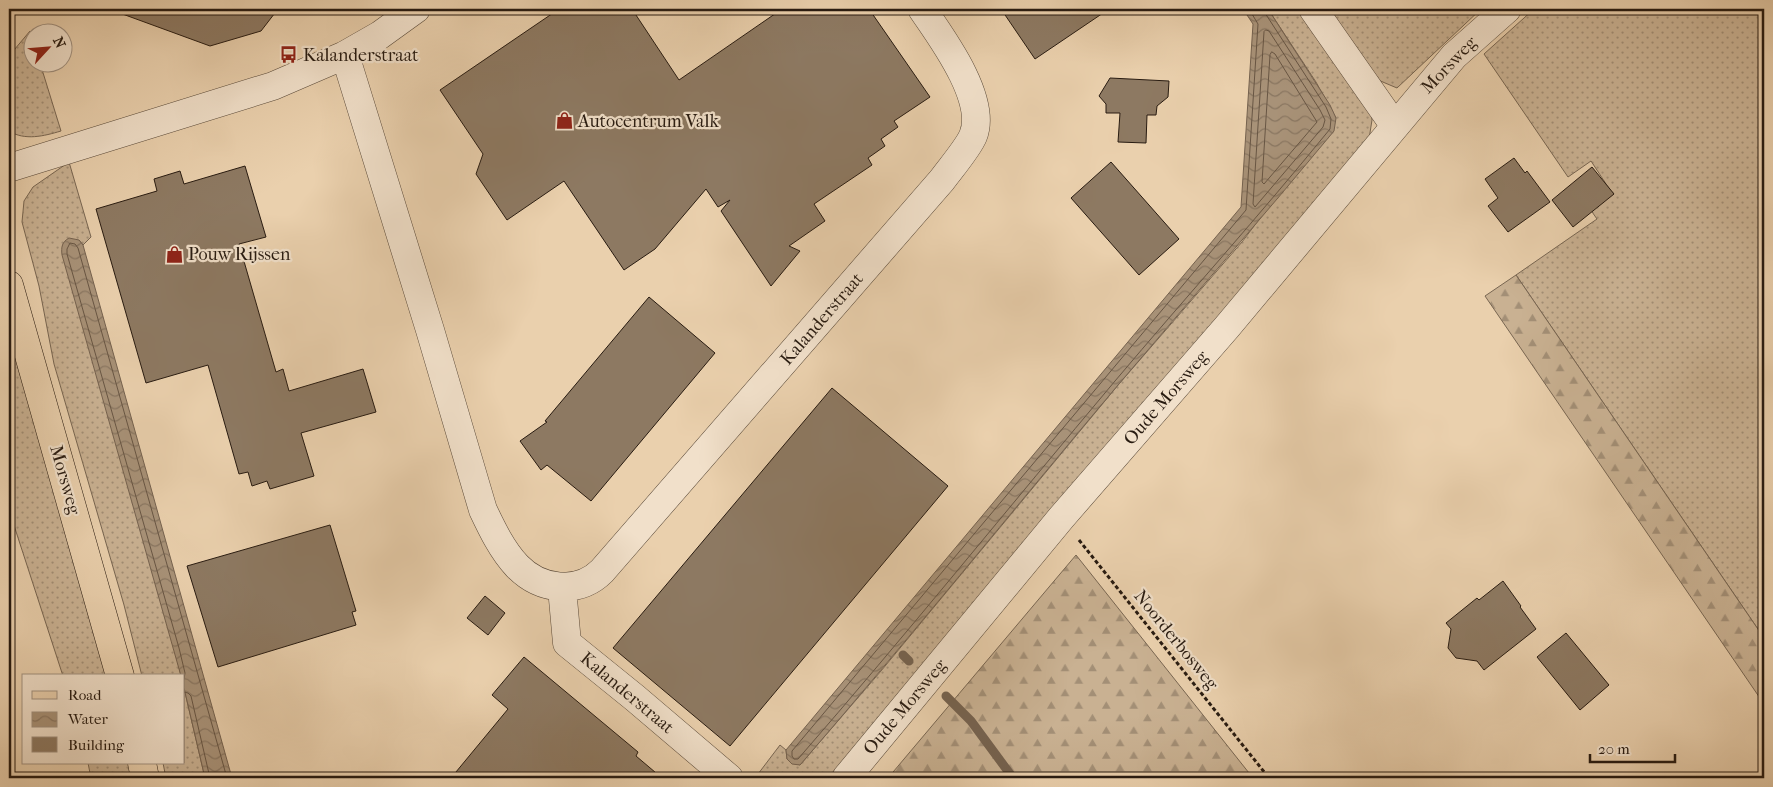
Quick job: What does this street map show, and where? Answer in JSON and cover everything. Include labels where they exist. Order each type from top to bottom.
[{"type":"main road","name":"Morsweg","points":[[9,285],[119,674]]},
{"type":"main road","points":[[142,764],[145,778]]},
{"type":"street","points":[[9,168],[273,86],[345,55],[380,35],[416,9]]},
{"type":"street","name":"Kalanderstraat","points":[[345,55],[427,320],[483,510],[493,532],[517,566],[536,580],[562,588],[581,585],[594,579],[602,571],[942,180],[973,136],[977,112],[958,62],[922,9]]},
{"type":"street","points":[[1313,9],[1394,125]]},
{"type":"street","name":"Morsweg","points":[[1394,125],[1454,56],[1507,9]]},
{"type":"street","name":"Oude Morsweg","points":[[846,778],[1061,518],[1227,327],[1394,125]]},
{"type":"street","name":"Kalanderstraat","points":[[562,588],[567,643],[729,778]]},
{"type":"path","name":"Noorderbosweg","points":[[1061,518],[1269,778]]},
{"type":"green space","points":[[1268,9],[1305,9],[1370,104],[1372,120],[1369,139],[833,778],[755,778],[780,745],[786,750],[787,759],[800,765],[881,671],[1119,384],[1242,242],[1336,118],[1316,82]]},
{"type":"green space","points":[[1329,9],[1481,9],[1397,88],[1378,80]]},
{"type":"green space","points":[[1534,9],[1764,9],[1764,627],[1760,632],[1516,275],[1597,219],[1590,209],[1612,193],[1591,161],[1568,177],[1484,54]]},
{"type":"green space","points":[[22,41],[22,72],[43,72],[61,131],[28,137],[9,131],[9,56]]},
{"type":"green space","points":[[69,162],[91,237],[83,245],[79,240],[181,674],[141,674],[124,605],[54,364],[39,286],[22,222],[24,201],[33,187]]},
{"type":"green space","points":[[1516,275],[1764,638],[1764,704],[1485,296]]},
{"type":"green space","points":[[9,332],[110,674],[62,674],[9,510]]},
{"type":"green space","points":[[1076,555],[1253,778],[888,778]]},
{"type":"green space","points":[[185,692],[205,778],[166,778],[163,764],[185,764]]},
{"type":"green space","points":[[88,764],[133,764],[135,778],[91,778]]},
{"type":"water","points":[[1243,9],[1268,9],[1330,105],[1336,118],[1334,131],[1118,385],[800,765],[792,764],[787,759],[786,750],[1241,207],[1253,24]]},
{"type":"water","points":[[69,238],[79,240],[83,245],[232,778],[205,778],[185,692],[185,674],[180,674],[62,255],[62,245]]},
{"type":"building","points":[[117,9],[278,9],[261,31],[210,46],[117,12]]},
{"type":"building","points":[[559,9],[632,9],[679,80],[782,9],[869,9],[930,97],[894,121],[898,127],[881,139],[885,146],[868,158],[872,165],[814,204],[825,221],[789,246],[800,251],[771,286],[721,211],[730,200],[718,207],[706,189],[655,249],[624,270],[564,181],[507,220],[476,174],[483,154],[440,90]]},
{"type":"building","points":[[1001,9],[1109,9],[1035,59]]},
{"type":"building","points":[[1110,78],[1169,81],[1168,97],[1157,106],[1156,115],[1147,115],[1146,143],[1118,142],[1120,113],[1106,113],[1106,104],[1099,96]]},
{"type":"building","points":[[1514,158],[1525,173],[1527,171],[1550,202],[1508,232],[1488,206],[1498,198],[1485,179]]},
{"type":"building","points":[[1111,162],[1179,239],[1139,275],[1071,198]]},
{"type":"building","points":[[245,166],[266,237],[239,244],[276,372],[283,369],[289,391],[363,369],[376,412],[301,433],[314,476],[270,489],[267,481],[252,486],[248,472],[239,474],[208,365],[146,383],[96,209],[157,191],[154,179],[180,171],[184,184]]},
{"type":"building","points":[[1592,167],[1614,194],[1573,227],[1552,200]]},
{"type":"building","points":[[649,297],[715,353],[591,501],[547,465],[541,470],[520,441],[547,422],[545,421]]},
{"type":"building","points":[[832,388],[948,486],[730,746],[613,648]]},
{"type":"building","points":[[330,525],[356,611],[352,612],[356,625],[218,667],[187,566]]},
{"type":"building","points":[[1503,581],[1536,629],[1484,670],[1477,661],[1456,658],[1448,648],[1451,629],[1446,623],[1477,598],[1479,600]]},
{"type":"building","points":[[485,596],[505,613],[488,635],[467,618]]},
{"type":"building","points":[[1566,633],[1609,685],[1580,710],[1537,657]]},
{"type":"building","points":[[524,657],[638,752],[636,756],[662,778],[451,778],[508,709],[492,695]]},
{"type":"waterway","points":[[903,655],[909,661]]},
{"type":"waterway","points":[[946,696],[971,721],[1013,778]]},
{"type":"place","name":"Kalanderstraat","points":[[289,55]]},
{"type":"place","name":"Autocentrum Valk","points":[[564,121]]},
{"type":"place","name":"Pouw Rijssen","points":[[174,254]]}]
